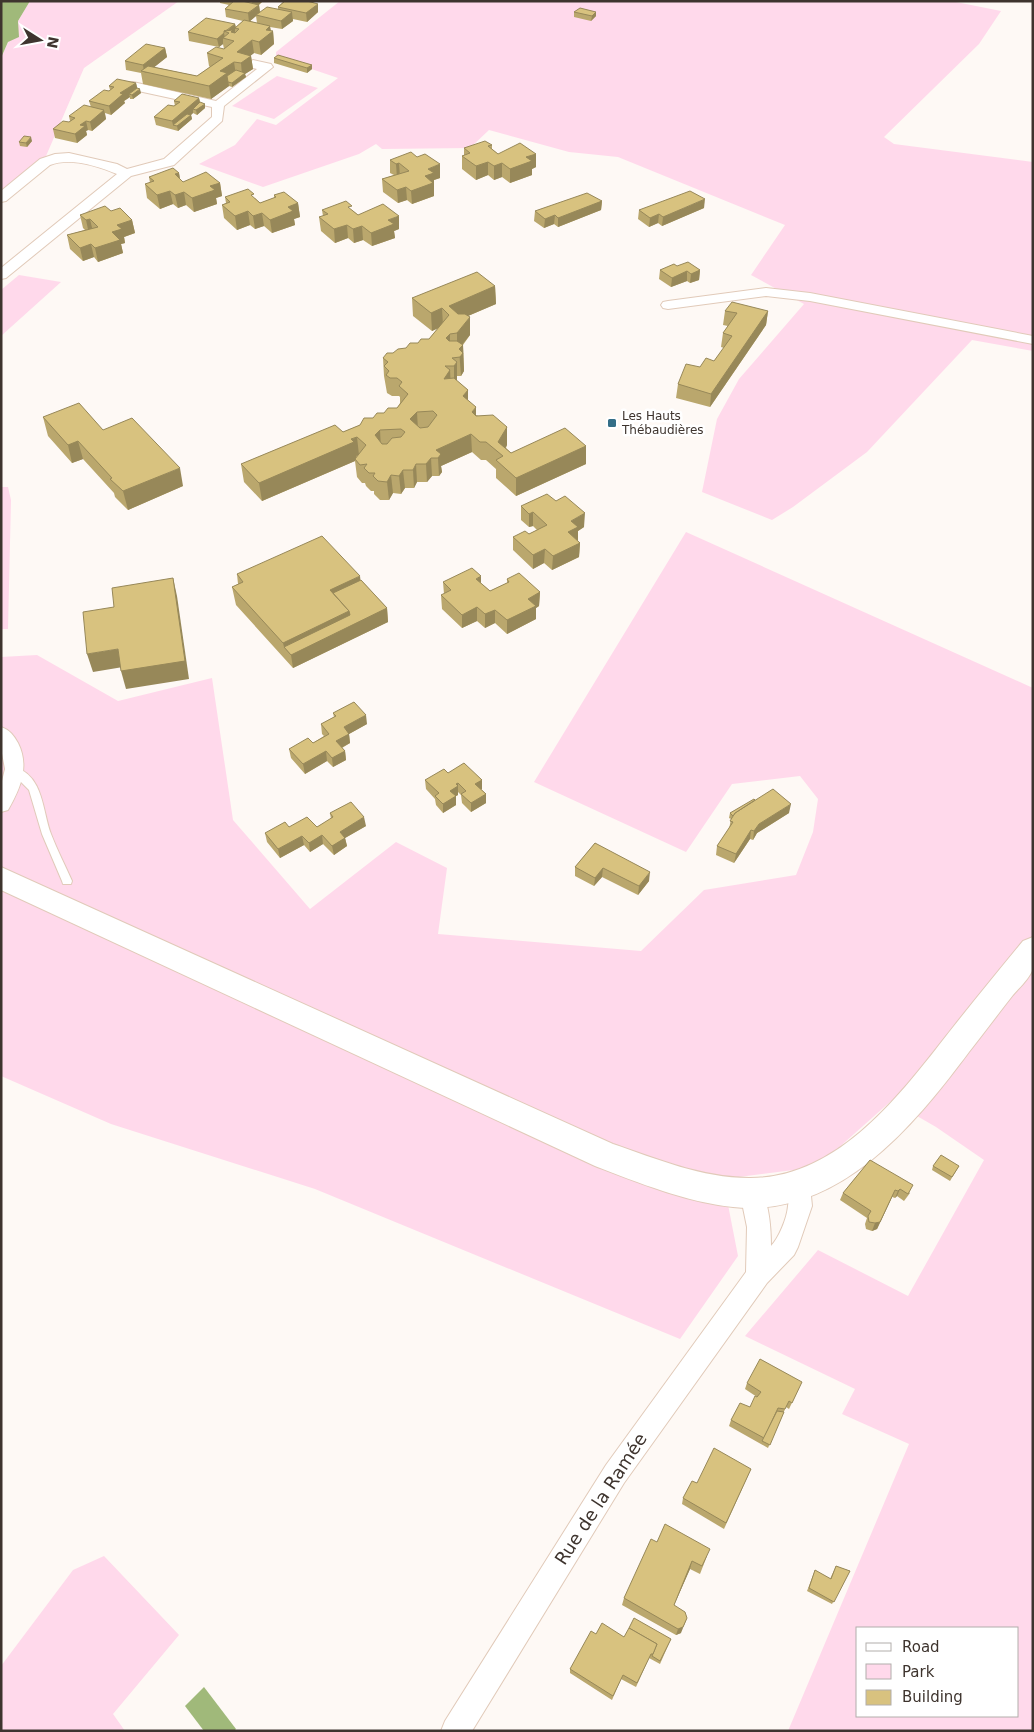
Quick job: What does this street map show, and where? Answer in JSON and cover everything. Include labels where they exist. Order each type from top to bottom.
[{"type":"main road","points":[[1,878],[606,1156],[728,1192],[752,1193],[798,1186],[815,1180],[869,1145],[916,1096],[1033,949]]},
{"type":"street","points":[[218,105],[267,67],[253,64]]},
{"type":"street","points":[[133,86],[218,105]]},
{"type":"street","points":[[1,275],[126,173],[169,162],[218,118],[218,105]]},
{"type":"street","points":[[1,198],[45,162],[56,158],[69,157],[112,167],[126,173]]},
{"type":"street","points":[[668,305],[766,292],[810,297],[1033,340]]},
{"type":"street","points":[[1,734],[8,741],[14,756],[16,771],[11,790],[1,805]]},
{"type":"street","name":"Rue de la Ramée","points":[[455,1731],[615,1474],[758,1276],[786,1247],[800,1206],[798,1186]]},
{"type":"street","points":[[752,1193],[759,1227],[758,1276]]},
{"type":"lane","points":[[16,771],[27,778],[35,792],[44,828],[67,881]]},
{"type":"green space","points":[[30,1],[179,1],[84,68],[46,156],[1,194],[1,58],[18,21]]},
{"type":"green space","points":[[340,1],[951,1],[1001,11],[979,44],[884,137],[894,144],[1033,162],[1033,351],[972,340],[867,452],[793,507],[772,520],[702,492],[717,419],[739,379],[804,304],[751,275],[785,225],[618,157],[569,152],[489,130],[470,148],[382,149],[376,144],[359,154],[263,187],[199,164],[235,145],[257,119],[276,125],[338,78],[276,57],[276,52]]},
{"type":"green space","points":[[277,76],[318,88],[274,119],[232,106]]},
{"type":"green space","points":[[19,275],[61,282],[1,336],[1,290]]},
{"type":"green space","points":[[1,487],[8,487],[11,500],[8,629],[1,629]]},
{"type":"green space","points":[[686,532],[1033,688],[1033,1731],[788,1731],[909,1444],[842,1414],[855,1389],[745,1336],[818,1250],[908,1296],[984,1160],[936,1127],[891,1101],[817,1167],[723,1179],[738,1256],[680,1339],[315,1189],[111,1124],[1,1076],[1,657],[37,655],[118,701],[212,678],[233,820],[310,909],[396,842],[447,868],[438,934],[641,951],[704,890],[796,875],[813,832],[818,799],[800,776],[732,784],[686,852],[534,782]]},
{"type":"green space","points":[[104,1556],[179,1635],[113,1714],[125,1731],[1,1731],[1,1666],[73,1570]]},
{"type":"shaded area","points":[[1,1],[30,1],[18,21],[19,37],[8,42],[1,58]]},
{"type":"shaded area","points":[[204,1687],[236,1729],[234,1731],[204,1731],[185,1706]]},
{"type":"building","points":[[234,1],[259,5],[248,13],[225,9]]},
{"type":"building","points":[[285,1],[307,1],[318,4],[306,13],[278,7]]},
{"type":"building","points":[[267,7],[292,12],[281,21],[256,15]]},
{"type":"building","points":[[580,8],[596,12],[592,16],[574,12]]},
{"type":"building","points":[[206,18],[235,24],[224,31],[217,39],[188,32]]},
{"type":"building","points":[[244,20],[270,26],[266,30],[273,31],[259,42],[252,40],[237,52],[251,56],[241,63],[234,62],[220,71],[227,73],[209,86],[141,71],[148,66],[197,76],[223,58],[207,53],[216,47],[224,49],[234,41],[223,38],[229,33],[224,31],[233,30],[231,32],[235,33],[239,29],[235,28]]},
{"type":"building","points":[[146,44],[165,48],[143,65],[125,61]]},
{"type":"building","points":[[278,55],[312,65],[307,68],[274,58]]},
{"type":"building","points":[[236,70],[245,73],[232,83],[228,82],[227,76]]},
{"type":"building","points":[[117,79],[136,83],[120,93],[123,94],[109,106],[89,101],[104,90],[109,91],[114,87],[109,86]]},
{"type":"building","points":[[137,88],[140,89],[132,95],[129,94]]},
{"type":"building","points":[[182,94],[199,98],[172,121],[154,117],[168,105],[174,106],[180,102],[174,101]]},
{"type":"building","points":[[200,102],[205,104],[196,110],[193,109]]},
{"type":"building","points":[[84,105],[104,110],[90,122],[86,121],[80,125],[85,126],[75,134],[53,129],[63,121],[69,122],[75,118],[69,116]]},
{"type":"building","points":[[187,114],[191,115],[177,126],[173,125]]},
{"type":"building","points":[[24,136],[31,137],[26,143],[19,142]]},
{"type":"building","points":[[485,141],[492,145],[488,146],[498,154],[520,143],[536,154],[526,157],[532,161],[510,169],[502,163],[494,166],[488,162],[476,166],[462,156],[470,153],[464,148]]},
{"type":"building","points":[[411,152],[417,157],[425,154],[440,164],[428,169],[434,173],[425,176],[433,183],[411,191],[406,187],[397,190],[382,179],[409,171],[399,163],[396,164],[390,160]]},
{"type":"building","points":[[173,168],[179,173],[175,174],[183,182],[206,172],[220,183],[210,186],[215,190],[192,198],[184,192],[175,195],[170,191],[157,195],[145,184],[154,181],[149,177]]},
{"type":"building","points":[[248,189],[254,194],[251,195],[260,203],[284,192],[298,203],[288,207],[293,211],[270,220],[262,213],[253,216],[248,211],[235,216],[222,205],[230,202],[225,197]]},
{"type":"building","points":[[690,191],[705,199],[663,217],[659,214],[650,218],[639,210]]},
{"type":"building","points":[[587,193],[602,201],[558,218],[555,215],[545,219],[535,211]]},
{"type":"building","points":[[346,201],[352,206],[348,207],[358,215],[383,204],[399,216],[388,220],[394,224],[371,233],[362,226],[353,229],[347,225],[334,229],[319,217],[328,214],[322,210]]},
{"type":"building","points":[[105,206],[111,211],[120,208],[132,220],[117,225],[122,229],[112,232],[120,240],[95,248],[91,244],[80,248],[67,235],[98,227],[90,219],[86,220],[80,215]]},
{"type":"building","points":[[688,262],[700,270],[691,274],[687,271],[672,278],[660,270],[674,264],[677,266]]},
{"type":"building","points":[[477,272],[495,286],[449,306],[458,314],[465,314],[470,317],[457,333],[450,334],[446,338],[449,341],[457,341],[463,345],[459,349],[463,353],[460,357],[452,358],[457,362],[454,366],[445,366],[450,370],[444,379],[454,378],[468,390],[463,396],[476,407],[472,412],[476,416],[493,415],[507,427],[498,442],[511,453],[565,428],[586,446],[516,478],[496,460],[503,456],[486,442],[480,442],[471,434],[436,450],[441,454],[438,458],[431,458],[426,464],[416,464],[413,470],[403,470],[399,476],[391,475],[387,482],[378,481],[373,476],[375,473],[369,473],[364,468],[367,464],[360,465],[355,459],[366,445],[357,437],[351,439],[354,442],[259,483],[241,464],[335,425],[343,432],[360,425],[364,418],[373,418],[377,413],[384,413],[388,408],[397,408],[408,394],[399,386],[402,382],[397,378],[390,378],[386,375],[389,371],[384,366],[388,362],[383,358],[387,353],[393,353],[398,349],[406,348],[410,343],[418,343],[421,339],[429,339],[449,315],[442,308],[431,313],[412,298]],"holes":[[[433,411],[437,415],[428,427],[420,428],[410,419],[417,412]],[[401,429],[405,432],[401,437],[392,438],[387,444],[382,444],[375,435],[380,430]]]},
{"type":"building","points":[[732,302],[768,311],[711,394],[678,384],[686,364],[700,367],[706,358],[714,361],[732,336],[723,333],[737,313],[725,311]]},
{"type":"building","points":[[79,403],[103,430],[132,418],[180,468],[123,491],[110,479],[112,478],[78,441],[68,445],[43,417]]},
{"type":"building","points":[[547,494],[556,501],[565,496],[585,513],[571,521],[578,527],[568,532],[580,543],[553,556],[545,549],[533,555],[513,537],[525,531],[529,534],[547,525],[533,512],[529,514],[521,506]]},
{"type":"building","points":[[322,536],[360,576],[330,590],[349,611],[283,643],[232,587],[243,582],[237,574]]},
{"type":"building","points":[[472,568],[481,576],[476,579],[490,591],[509,582],[507,579],[519,573],[540,592],[528,599],[536,606],[507,620],[495,610],[485,614],[477,607],[462,615],[441,595],[451,590],[443,582]]},
{"type":"building","points":[[173,578],[185,661],[121,671],[118,649],[87,654],[83,612],[114,607],[112,588]]},
{"type":"building","points":[[361,580],[387,608],[291,655],[284,647],[350,615],[349,611],[333,593]]},
{"type":"building","points":[[354,702],[366,715],[344,727],[349,734],[336,741],[345,751],[332,758],[326,751],[303,764],[289,749],[308,738],[313,743],[329,734],[321,724],[336,716],[333,713]]},
{"type":"building","points":[[464,763],[482,780],[475,784],[486,794],[471,803],[461,794],[466,791],[458,783],[456,784],[458,786],[450,791],[456,796],[443,804],[435,796],[439,793],[425,780],[444,769],[448,773]]},
{"type":"building","points":[[773,789],[791,804],[759,824],[754,831],[751,830],[736,854],[717,846],[733,822],[730,821],[735,813]]},
{"type":"building","points":[[754,799],[733,816],[730,813]]},
{"type":"building","points":[[351,802],[364,817],[340,832],[345,838],[332,846],[322,835],[309,843],[302,836],[278,849],[265,833],[285,822],[289,827],[307,817],[317,827],[333,817],[330,813]]},
{"type":"building","points":[[595,843],[650,872],[639,886],[603,868],[595,878],[575,867]]},
{"type":"building","points":[[941,1155],[959,1166],[952,1177],[933,1166]]},
{"type":"building","points":[[870,1160],[913,1185],[908,1194],[900,1189],[898,1191],[895,1190],[880,1222],[875,1223],[869,1222],[868,1216],[871,1211],[843,1193]]},
{"type":"building","points":[[760,1359],[802,1382],[792,1403],[789,1401],[785,1409],[778,1408],[764,1438],[731,1420],[740,1403],[750,1407],[755,1396],[757,1397],[761,1392],[747,1383]]},
{"type":"building","points":[[777,1411],[784,1412],[770,1445],[762,1441]]},
{"type":"building","points":[[714,1448],[751,1469],[726,1523],[683,1498],[692,1481],[697,1483]]},
{"type":"building","points":[[665,1524],[710,1549],[702,1566],[692,1561],[674,1605],[685,1612],[687,1618],[683,1627],[678,1629],[624,1598],[651,1539],[657,1542]]},
{"type":"building","points":[[836,1566],[850,1571],[834,1602],[809,1588],[815,1570],[831,1579]]},
{"type":"building","points":[[634,1618],[671,1639],[660,1661],[652,1656],[657,1644],[629,1628]]},
{"type":"building","points":[[602,1623],[624,1637],[629,1628],[657,1644],[637,1683],[623,1675],[613,1696],[570,1669],[591,1631],[596,1634]]},
{"type":"place","name":"Les Hauts Thébaudières","points":[[612,423]]}]
